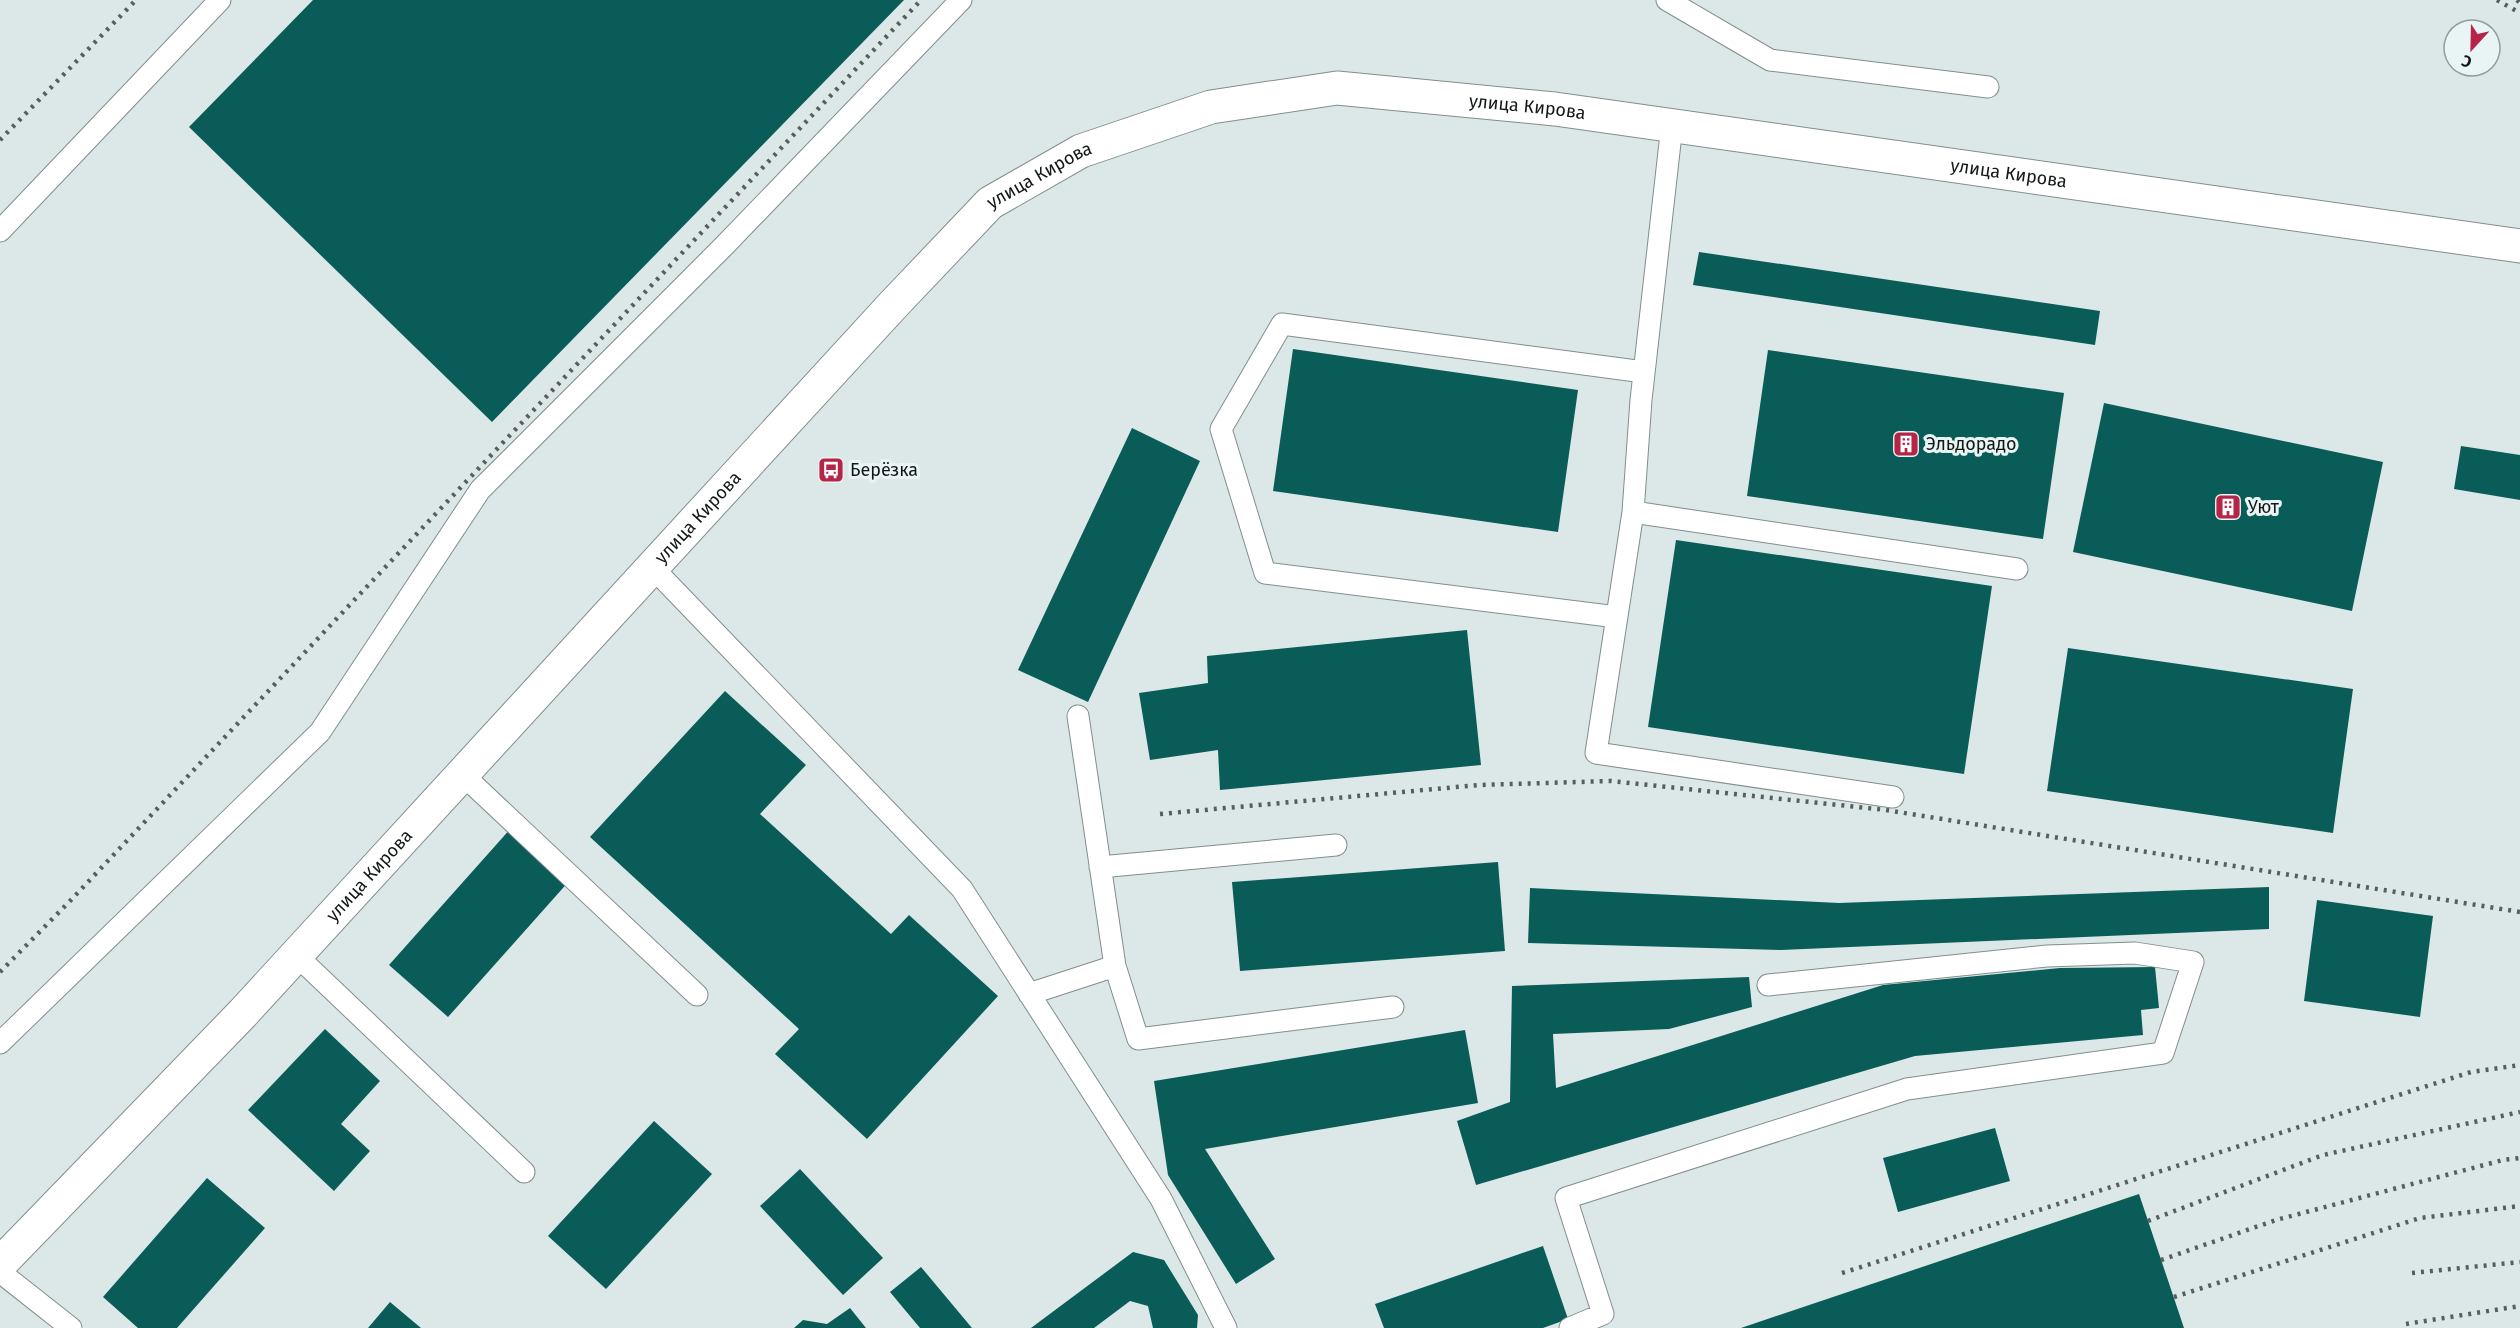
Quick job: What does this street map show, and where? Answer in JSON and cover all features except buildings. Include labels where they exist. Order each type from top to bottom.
[{"type":"main road","name":"улица Кирова","points":[[0,1264],[296,955],[990,203],[1081,151],[1210,107],[1337,88],[1555,109],[2520,246]]},
{"type":"lane","points":[[0,231],[220,0]]},
{"type":"lane","points":[[0,1043],[320,732],[480,490],[724,246],[961,0]]},
{"type":"lane","points":[[1667,0],[1770,60],[1988,87]]},
{"type":"lane","points":[[1672,125],[1644,372],[1633,512],[1596,753],[1893,797]]},
{"type":"lane","points":[[1617,617],[1265,573],[1221,429],[1282,324],[1644,372]]},
{"type":"lane","points":[[1633,512],[2016,569]]},
{"type":"lane","points":[[652,567],[962,889],[1161,1199],[1226,1328]]},
{"type":"lane","points":[[1078,716],[1115,966],[1138,1039],[1393,1007]]},
{"type":"lane","points":[[462,774],[697,995]]},
{"type":"lane","points":[[1100,867],[1336,845]]},
{"type":"lane","points":[[1570,1328],[1603,1314],[1566,1198],[1907,1089],[2163,1053],[2193,962],[2135,953],[2047,956],[1768,984]]},
{"type":"lane","points":[[296,955],[524,1172]]},
{"type":"lane","points":[[1029,993],[1115,966]]},
{"type":"lane","points":[[0,1272],[71,1328]]},
{"type":"railway","points":[[0,140],[136,0]]},
{"type":"railway","points":[[0,972],[70,901],[921,0]]},
{"type":"railway","points":[[2497,0],[2520,13]]},
{"type":"railway","points":[[2517,0],[2520,3]]},
{"type":"railway","points":[[1160,814],[1479,785],[1611,781],[1886,810],[2520,912]]},
{"type":"railway","points":[[1842,1273],[2471,1072],[2520,1065]]},
{"type":"railway","points":[[2148,1221],[2323,1155],[2520,1112]]},
{"type":"railway","points":[[2161,1260],[2276,1220],[2503,1160],[2520,1158]]},
{"type":"railway","points":[[2174,1297],[2420,1218],[2520,1206]]},
{"type":"railway","points":[[2412,1273],[2520,1262]]},
{"type":"railway","points":[[2406,1324],[2520,1306]]},
{"type":"place","name":"Эльдорадо","points":[[1906,444]]},
{"type":"place","name":"Берёзка","points":[[831,470]]},
{"type":"place","name":"Уют","points":[[2228,507]]}]
